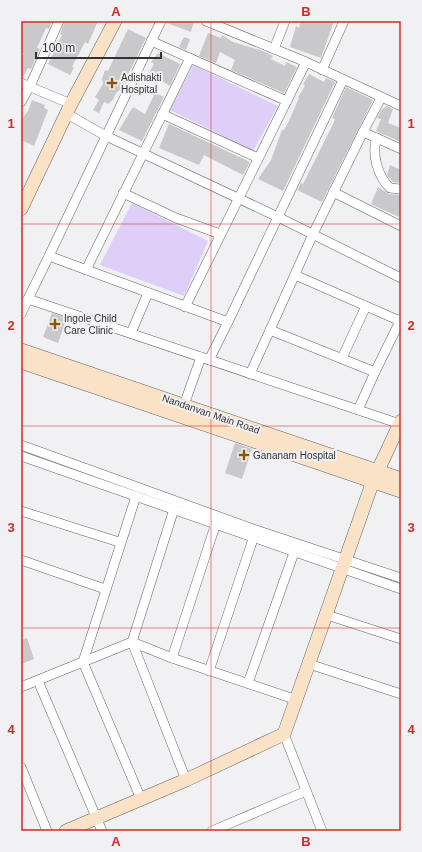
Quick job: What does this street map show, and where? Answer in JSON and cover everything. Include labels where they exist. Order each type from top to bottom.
[{"type":"main road","points":[[21,209],[69,109],[115,21]]},
{"type":"main road","name":"Nandanvan Main Road","points":[[21,350],[184,405],[375,476],[401,479]]},
{"type":"main road","points":[[21,362],[375,476],[401,491]]},
{"type":"main road","points":[[66,831],[186,780],[284,734],[375,476],[400,423]]},
{"type":"street","points":[[21,102],[30,86],[59,21]]},
{"type":"street","points":[[21,314],[161,21]]},
{"type":"street","points":[[206,21],[306,62],[401,106]]},
{"type":"street","points":[[274,49],[285,21]]},
{"type":"street","points":[[322,70],[344,21]]},
{"type":"street","points":[[151,41],[287,101]]},
{"type":"street","points":[[86,270],[190,58]]},
{"type":"street","points":[[185,307],[220,234],[240,199],[258,158],[306,62]]},
{"type":"street","points":[[184,405],[205,358],[228,322],[343,80]]},
{"type":"street","points":[[21,83],[30,86],[69,109],[106,136],[278,217],[401,278]]},
{"type":"street","points":[[250,374],[313,234],[381,98]]},
{"type":"street","points":[[162,114],[258,158]]},
{"type":"street","points":[[363,132],[401,149]]},
{"type":"street","points":[[377,138],[374,150],[380,174],[390,188],[400,189]]},
{"type":"street","points":[[333,192],[401,226]]},
{"type":"street","points":[[123,193],[176,218],[220,234]]},
{"type":"street","points":[[50,256],[228,322]]},
{"type":"street","points":[[295,274],[400,320],[358,410]]},
{"type":"street","points":[[131,333],[148,293]]},
{"type":"street","points":[[28,299],[400,423]]},
{"type":"street","points":[[342,358],[366,306]]},
{"type":"street","points":[[270,330],[375,372]]},
{"type":"street","points":[[21,445],[217,520],[343,564],[401,589]]},
{"type":"street","points":[[21,456],[174,509],[217,520]]},
{"type":"street","points":[[136,496],[120,542],[83,662],[141,799]]},
{"type":"street","points":[[174,509],[132,642],[186,780]]},
{"type":"street","points":[[21,511],[120,542]]},
{"type":"street","points":[[172,658],[217,520]]},
{"type":"street","points":[[209,671],[255,534]]},
{"type":"street","points":[[248,683],[296,547]]},
{"type":"street","points":[[21,560],[105,589]]},
{"type":"street","points":[[343,564],[401,578]]},
{"type":"street","points":[[327,615],[401,639]]},
{"type":"street","points":[[21,687],[132,642],[172,658],[297,700]]},
{"type":"street","points":[[309,664],[401,694]]},
{"type":"street","points":[[38,680],[102,831]]},
{"type":"street","points":[[284,734],[322,831]]},
{"type":"street","points":[[21,767],[47,831]]},
{"type":"street","points":[[212,831],[306,791]]},
{"type":"shaded area","points":[[193,65],[278,106],[253,151],[170,110]]},
{"type":"shaded area","points":[[132,203],[208,241],[184,296],[100,265]]},
{"type":"building","points":[[23,21],[52,21],[49,29],[46,28],[37,48],[40,49],[31,69],[28,68],[23,77],[21,77],[21,60],[24,53],[21,52],[21,24]]},
{"type":"building","points":[[65,21],[98,21],[88,44],[85,42],[72,67],[74,68],[70,75],[48,64],[62,35],[60,34]]},
{"type":"building","points":[[167,21],[194,21],[191,32],[167,23]]},
{"type":"building","points":[[301,21],[334,21],[321,58],[290,47],[296,26],[299,28]]},
{"type":"building","points":[[128,29],[146,38],[121,89],[108,104],[104,102],[99,113],[93,110],[99,100],[95,97],[103,84],[102,79],[105,70],[108,71]]},
{"type":"building","points":[[208,33],[221,38],[222,35],[233,42],[263,51],[273,56],[271,59],[285,66],[286,62],[297,67],[284,93],[231,70],[235,60],[220,52],[216,63],[199,56]]},
{"type":"building","points":[[184,37],[190,39],[186,50],[179,47]]},
{"type":"building","points":[[158,53],[180,64],[170,86],[149,73],[154,64],[151,62]]},
{"type":"building","points":[[309,74],[324,82],[326,78],[335,82],[283,191],[258,179],[271,160],[282,130],[284,130],[288,123],[299,98],[298,97],[305,86],[303,84]]},
{"type":"building","points":[[346,87],[373,100],[322,202],[297,190],[301,183],[303,184],[333,124],[335,119],[332,118]]},
{"type":"building","points":[[155,93],[164,97],[142,141],[119,130],[133,107],[145,114]]},
{"type":"building","points":[[32,100],[45,105],[44,108],[48,110],[34,146],[21,140],[21,120],[28,111]]},
{"type":"building","points":[[387,106],[393,109],[388,123],[401,128],[401,142],[376,131],[381,119],[377,118],[382,109]]},
{"type":"building","points":[[169,124],[250,162],[243,175],[204,155],[199,165],[159,148]]},
{"type":"building","points":[[390,165],[401,170],[401,183],[393,182],[387,175]]},
{"type":"building","points":[[378,187],[389,194],[401,195],[401,218],[371,204]]},
{"type":"building","points":[[52,313],[67,318],[58,343],[43,337]]},
{"type":"building","points":[[235,443],[252,449],[242,479],[225,473]]},
{"type":"building","points":[[27,638],[34,659],[21,664],[21,640]]},
{"type":"place","name":"Adishakti Hospital","points":[[112,83]]},
{"type":"place","name":"Ingole Child Care Clinic","points":[[55,324]]},
{"type":"place","name":"Gananam Hospital","points":[[244,455]]}]
